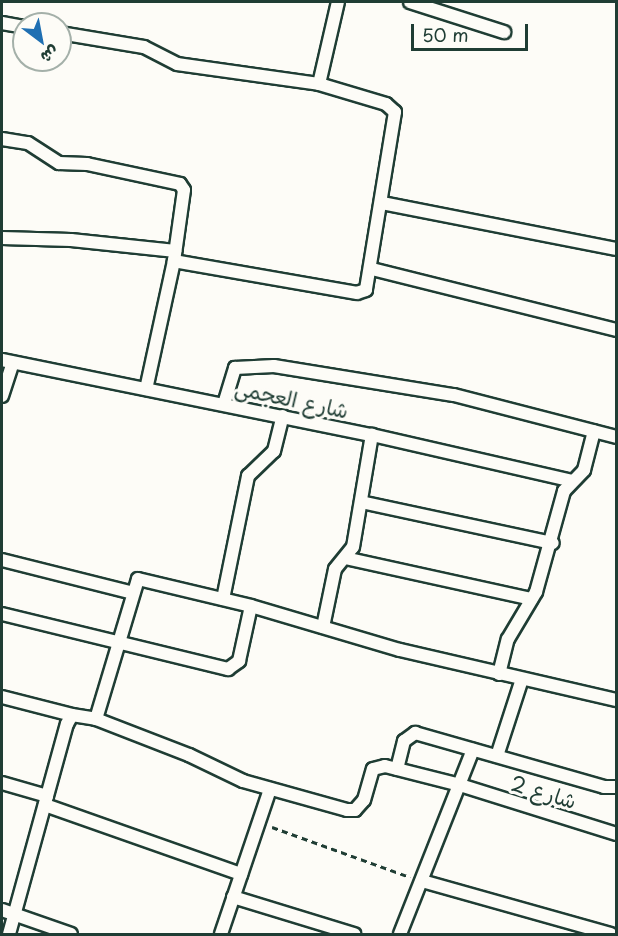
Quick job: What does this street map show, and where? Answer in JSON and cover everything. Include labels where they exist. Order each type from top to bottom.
[{"type":"street","points":[[319,84],[338,2]]},
{"type":"street","points":[[410,2],[504,32]]},
{"type":"street","points":[[2,238],[71,240],[174,256],[361,294],[368,287],[396,115],[394,109],[319,84],[177,64],[144,47],[72,35]]},
{"type":"street","points":[[2,139],[28,143],[59,163],[87,164],[180,184],[184,190],[174,256],[146,389]]},
{"type":"street","points":[[382,203],[616,249]]},
{"type":"street","points":[[372,268],[616,330]]},
{"type":"street","points":[[2,396],[7,362]]},
{"type":"street","name":"شارع العجمى","points":[[7,362],[283,416],[573,481]]},
{"type":"street","points":[[224,404],[235,368],[274,366],[464,397],[616,437]]},
{"type":"street","points":[[223,599],[248,476],[274,451],[283,416]]},
{"type":"street","points":[[499,674],[505,645],[532,599],[553,543],[564,491],[584,470],[594,431]]},
{"type":"street","points":[[323,627],[334,569],[353,547],[372,435]]},
{"type":"street","points":[[361,502],[553,543]]},
{"type":"street","points":[[345,558],[532,599]]},
{"type":"street","points":[[2,560],[132,593]]},
{"type":"street","points":[[96,718],[120,644],[135,581],[140,578],[499,674],[616,700]]},
{"type":"street","points":[[2,614],[231,669],[239,661],[251,606]]},
{"type":"street","points":[[497,756],[522,679]]},
{"type":"street","points":[[2,697],[72,715],[96,718],[189,755],[243,781],[355,810],[364,800],[373,769],[397,769],[404,741],[415,733],[604,787],[616,786]]},
{"type":"street","points":[[9,934],[72,715]]},
{"type":"street","points":[[400,934],[423,881],[473,750]]},
{"type":"street","name":"شارع 2","points":[[397,769],[460,785],[616,834]]},
{"type":"street","points":[[2,783],[241,874]]},
{"type":"street","points":[[221,934],[270,789]]},
{"type":"street","points":[[423,881],[611,934]]},
{"type":"street","points":[[233,897],[354,934]]},
{"type":"street","points":[[2,910],[71,934]]},
{"type":"path","points":[[259,822],[423,881]]}]
